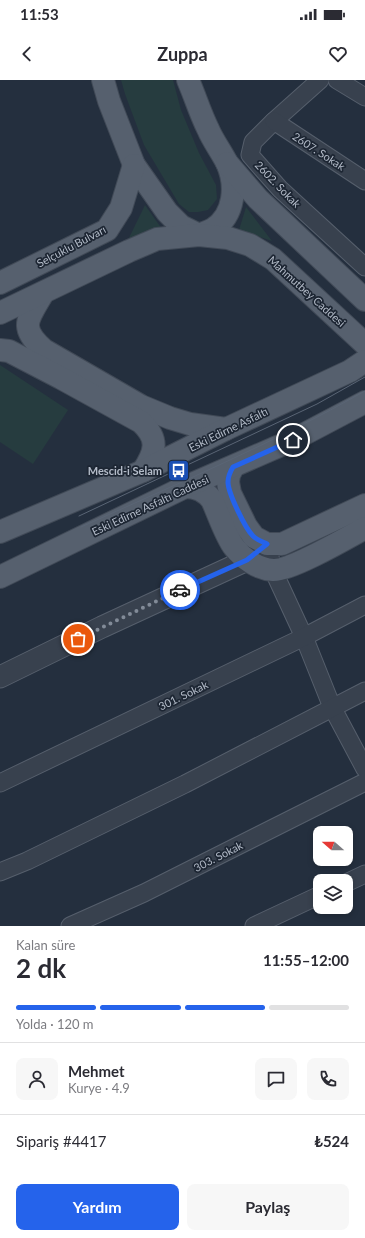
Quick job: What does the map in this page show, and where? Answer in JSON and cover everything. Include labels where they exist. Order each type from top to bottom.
[{"type":"main road","points":[[102,80],[109,102],[134,165],[167,212],[181,226],[199,235]]},
{"type":"main road","points":[[0,314],[129,251],[157,239],[199,235],[214,229],[225,218],[230,206],[234,189],[232,177],[227,163],[208,129],[188,80]]},
{"type":"main road","points":[[227,163],[258,199],[365,300]]},
{"type":"main road","name":"Selçuklu Bulvarı","points":[[0,283],[107,230],[121,208],[134,165]]},
{"type":"main road","name":"Mahmutbey Caddesi","points":[[199,235],[228,238],[242,242],[250,245],[273,259],[365,344]]},
{"type":"main road","points":[[42,293],[28,318],[28,329],[33,340],[44,350],[141,406],[170,418],[190,424],[226,429]]},
{"type":"main road","points":[[0,350],[9,351],[141,422],[149,430],[154,448],[152,458],[144,471]]},
{"type":"main road","name":"Eski Edirne Asfaltı","points":[[0,532],[144,471],[226,429],[358,366]]},
{"type":"main road","name":"Eski Edirne Asfaltı Caddesi","points":[[0,577],[185,487],[293,440],[365,402]]},
{"type":"main road","points":[[233,467],[229,475],[228,482],[230,493],[246,526],[254,537],[267,544],[282,544],[365,505]]},
{"type":"main road","points":[[185,487],[194,487],[207,494],[212,500],[233,546],[247,560],[273,570],[286,568],[365,528]]},
{"type":"street","name":"2602. Sokak","points":[[320,80],[253,142],[250,155],[280,189],[365,267]]},
{"type":"street","points":[[337,80],[365,96]]},
{"type":"street","name":"2607. Sokak","points":[[274,121],[365,180]]},
{"type":"street","points":[[0,677],[102,627],[247,560],[267,544],[273,570],[304,636],[332,707],[365,769]]},
{"type":"street","name":"301. Sokak","points":[[0,783],[365,605]]},
{"type":"street","points":[[0,872],[26,861],[185,784],[365,691]]},
{"type":"street","name":"303. Sokak","points":[[70,926],[144,893],[365,782]]},
{"type":"street","points":[[353,880],[365,874]]},
{"type":"street","points":[[254,926],[313,898]]},
{"type":"green space","points":[[121,80],[173,80],[181,110],[199,153],[216,185],[217,199],[208,210],[189,212],[179,204],[144,145]]},
{"type":"green space","points":[[145,205],[162,229],[127,242]]},
{"type":"green space","points":[[246,207],[272,241],[239,230]]},
{"type":"green space","points":[[0,365],[68,410],[33,464],[0,442]]},
{"type":"tram line","points":[[79,516],[317,404],[365,377]]},
{"type":"tram line","points":[[81,527],[260,446],[365,391]]},
{"type":"way so far","points":[[78,639],[180,590]]},
{"type":"place","name":"Mescid-i Selam","points":[[178,470]]},
{"type":"route","points":[[180,590],[247,560],[267,544],[254,537],[246,526],[230,493],[228,482],[229,475],[233,467],[293,440]]}]
